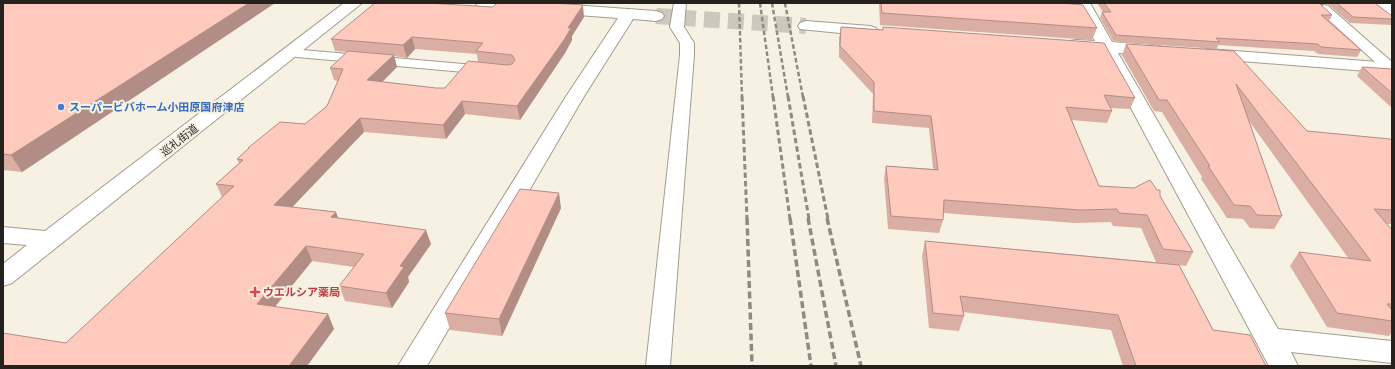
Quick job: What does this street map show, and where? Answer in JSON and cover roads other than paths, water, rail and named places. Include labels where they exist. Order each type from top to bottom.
[{"type":"street","name":"巡礼街道","points":[[3,278],[354,3]]},
{"type":"street","points":[[483,3],[562,6],[656,16]]},
{"type":"street","points":[[1082,3],[1108,47],[1284,366]]},
{"type":"street","points":[[1382,3],[1392,11]]},
{"type":"street","points":[[412,366],[574,98],[628,14]]},
{"type":"street","points":[[806,26],[885,32]]},
{"type":"street","points":[[1060,44],[1171,52]]},
{"type":"street","points":[[1194,53],[1391,68]]},
{"type":"street","points":[[3,234],[51,240]]},
{"type":"street","points":[[1269,339],[1392,352]]},
{"type":"lane","points":[[658,366],[688,56],[687,42],[677,27],[680,3]]},
{"type":"lane","points":[[1324,9],[1391,68]]},
{"type":"lane","points":[[291,53],[501,72]]},
{"type":"tunnel","points":[[656,16],[806,26]]},
{"type":"railway","points":[[739,3],[742,97]]},
{"type":"railway","points":[[760,3],[773,97]]},
{"type":"railway","points":[[772,3],[788,97]]},
{"type":"railway","points":[[785,3],[803,97]]},
{"type":"railway","points":[[742,96],[747,219]]},
{"type":"railway","points":[[773,96],[790,219]]},
{"type":"railway","points":[[788,96],[809,219]]},
{"type":"railway","points":[[803,96],[828,219]]},
{"type":"railway","points":[[747,218],[752,366]]},
{"type":"railway","points":[[790,218],[811,366]]},
{"type":"railway","points":[[808,218],[836,366]]},
{"type":"railway","points":[[827,218],[861,366]]},
{"type":"place","name":"スーパービバホーム小田原国府津店","points":[[61,107]]},
{"type":"place","name":"ウエルシア薬局","points":[[255,292]]}]
